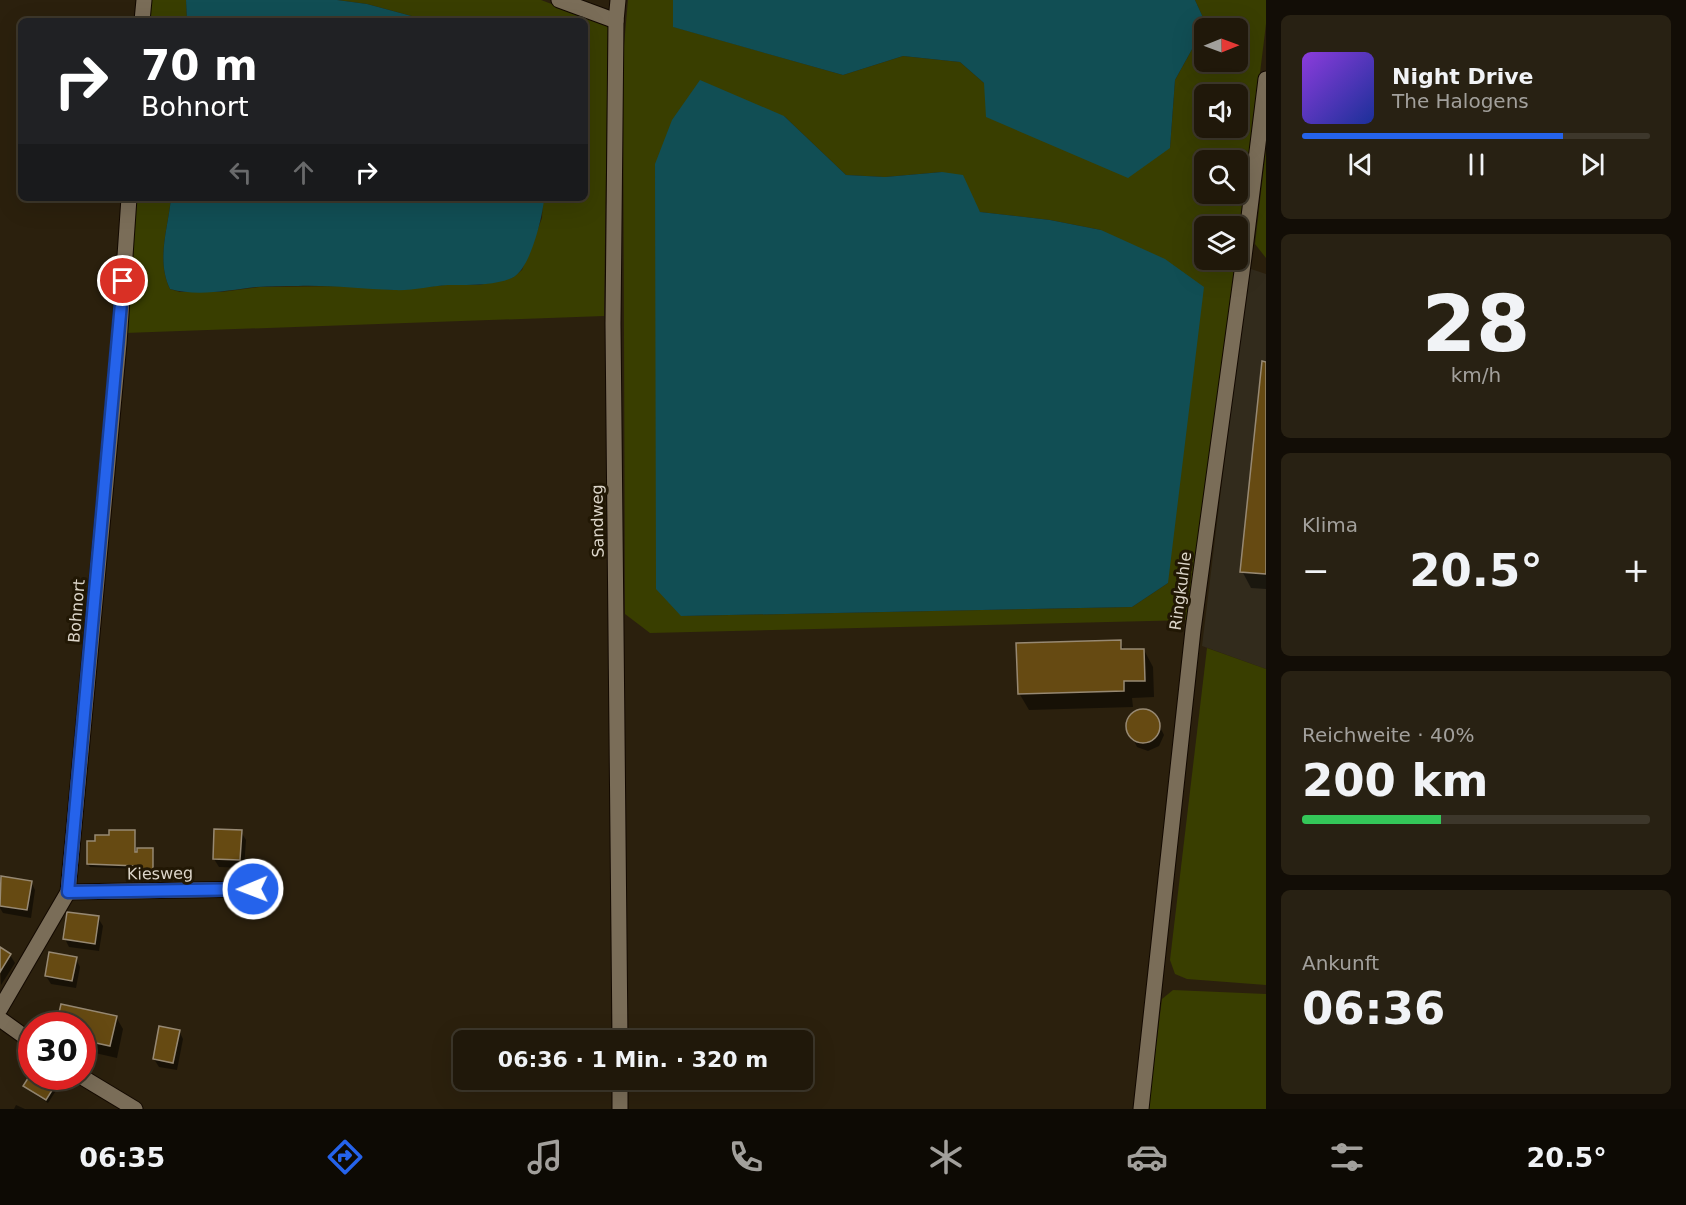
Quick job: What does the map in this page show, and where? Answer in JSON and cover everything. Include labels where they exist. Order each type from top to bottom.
[{"type":"street","points":[[142,18],[144,0]]},
{"type":"street","points":[[559,0],[616,21]]},
{"type":"street","name":"Sandweg","points":[[618,0],[613,324],[620,1030]]},
{"type":"street","name":"Ringkuhle","points":[[1141,1109],[1193,630],[1243,268],[1266,79]]},
{"type":"street","name":"Bohnort","points":[[0,1009],[68,892],[116,367],[129,201]]},
{"type":"street","name":"Kiesweg","points":[[68,892],[253,889]]},
{"type":"street","points":[[0,1019],[18,1032]]},
{"type":"street","points":[[96,1085],[135,1109]]},
{"type":"street","points":[[620,1090],[620,1109]]},
{"type":"shaded area","points":[[1248,268],[1266,274],[1266,669],[1202,646]]},
{"type":"green space","points":[[150,0],[186,0],[187,18],[148,18]]},
{"type":"green space","points":[[337,0],[541,0],[608,25],[604,316],[125,333],[135,201],[171,201],[163,256],[170,289],[180,292],[221,292],[260,287],[349,286],[396,290],[445,285],[479,285],[512,278],[522,270],[542,218],[543,201],[588,201],[588,18],[419,18],[367,4]]},
{"type":"green space","points":[[628,0],[673,0],[674,27],[843,75],[903,56],[960,62],[984,83],[1170,148],[1175,80],[1194,46],[1194,72],[1248,72],[1248,18],[1203,18],[1195,0],[1266,0],[1266,24],[1248,171],[1248,150],[1194,150],[1194,204],[1244,204],[1243,216],[1194,216],[1194,270],[1236,270],[1191,620],[650,633],[625,614],[623,57]],"holes":[[[784,116],[846,175],[885,177],[942,172],[980,212],[1050,220],[1101,230],[1168,583],[1132,607],[681,616]]]},
{"type":"green space","points":[[1266,149],[1266,258],[1255,244]]},
{"type":"green space","points":[[1207,648],[1266,669],[1266,985],[1187,979],[1175,974],[1170,960]]},
{"type":"green space","points":[[1173,990],[1266,994],[1266,1109],[1148,1109],[1162,999]]},
{"type":"water","points":[[186,0],[337,0],[367,4],[419,18],[187,18]]},
{"type":"water","points":[[673,0],[1195,0],[1203,18],[1194,18],[1194,46],[1175,80],[1170,148],[1128,178],[986,117],[984,83],[960,62],[903,56],[843,75],[673,27]]},
{"type":"water","points":[[700,80],[784,116],[846,175],[885,177],[942,172],[963,175],[980,212],[1050,220],[1101,230],[1165,259],[1204,287],[1168,583],[1132,607],[681,616],[656,589],[655,164],[672,120]]},
{"type":"water","points":[[171,201],[544,201],[538,231],[524,265],[512,278],[489,284],[401,290],[282,286],[202,293],[181,291],[170,289],[166,278],[164,244]]},
{"type":"building","points":[[1262,361],[1266,362],[1266,574],[1240,572]]},
{"type":"building","points":[[1121,640],[1121,649],[1144,649],[1145,681],[1124,681],[1124,691],[1018,694],[1016,643]]},
{"type":"building","points":[[1143,709],[1155,714],[1160,726],[1155,738],[1143,743],[1131,738],[1126,726],[1131,714]]},
{"type":"building","points":[[214,829],[242,830],[240,860],[213,859]]},
{"type":"building","points":[[109,830],[135,830],[135,852],[137,848],[153,848],[153,870],[138,870],[138,866],[87,864],[87,841],[95,841],[95,835],[109,835]]},
{"type":"building","points":[[1,876],[32,881],[27,910],[0,906]]},
{"type":"building","points":[[67,912],[99,916],[95,944],[63,939]]},
{"type":"building","points":[[0,947],[11,954],[0,972]]},
{"type":"building","points":[[49,952],[77,957],[72,981],[45,976]]},
{"type":"building","points":[[61,1004],[117,1016],[110,1046],[96,1043],[96,1012],[59,1012]]},
{"type":"building","points":[[159,1026],[180,1030],[173,1063],[153,1059]]},
{"type":"building","points":[[30,1090],[52,1090],[46,1100]]},
{"type":"route","points":[[123,281],[68,892],[253,889]]}]
